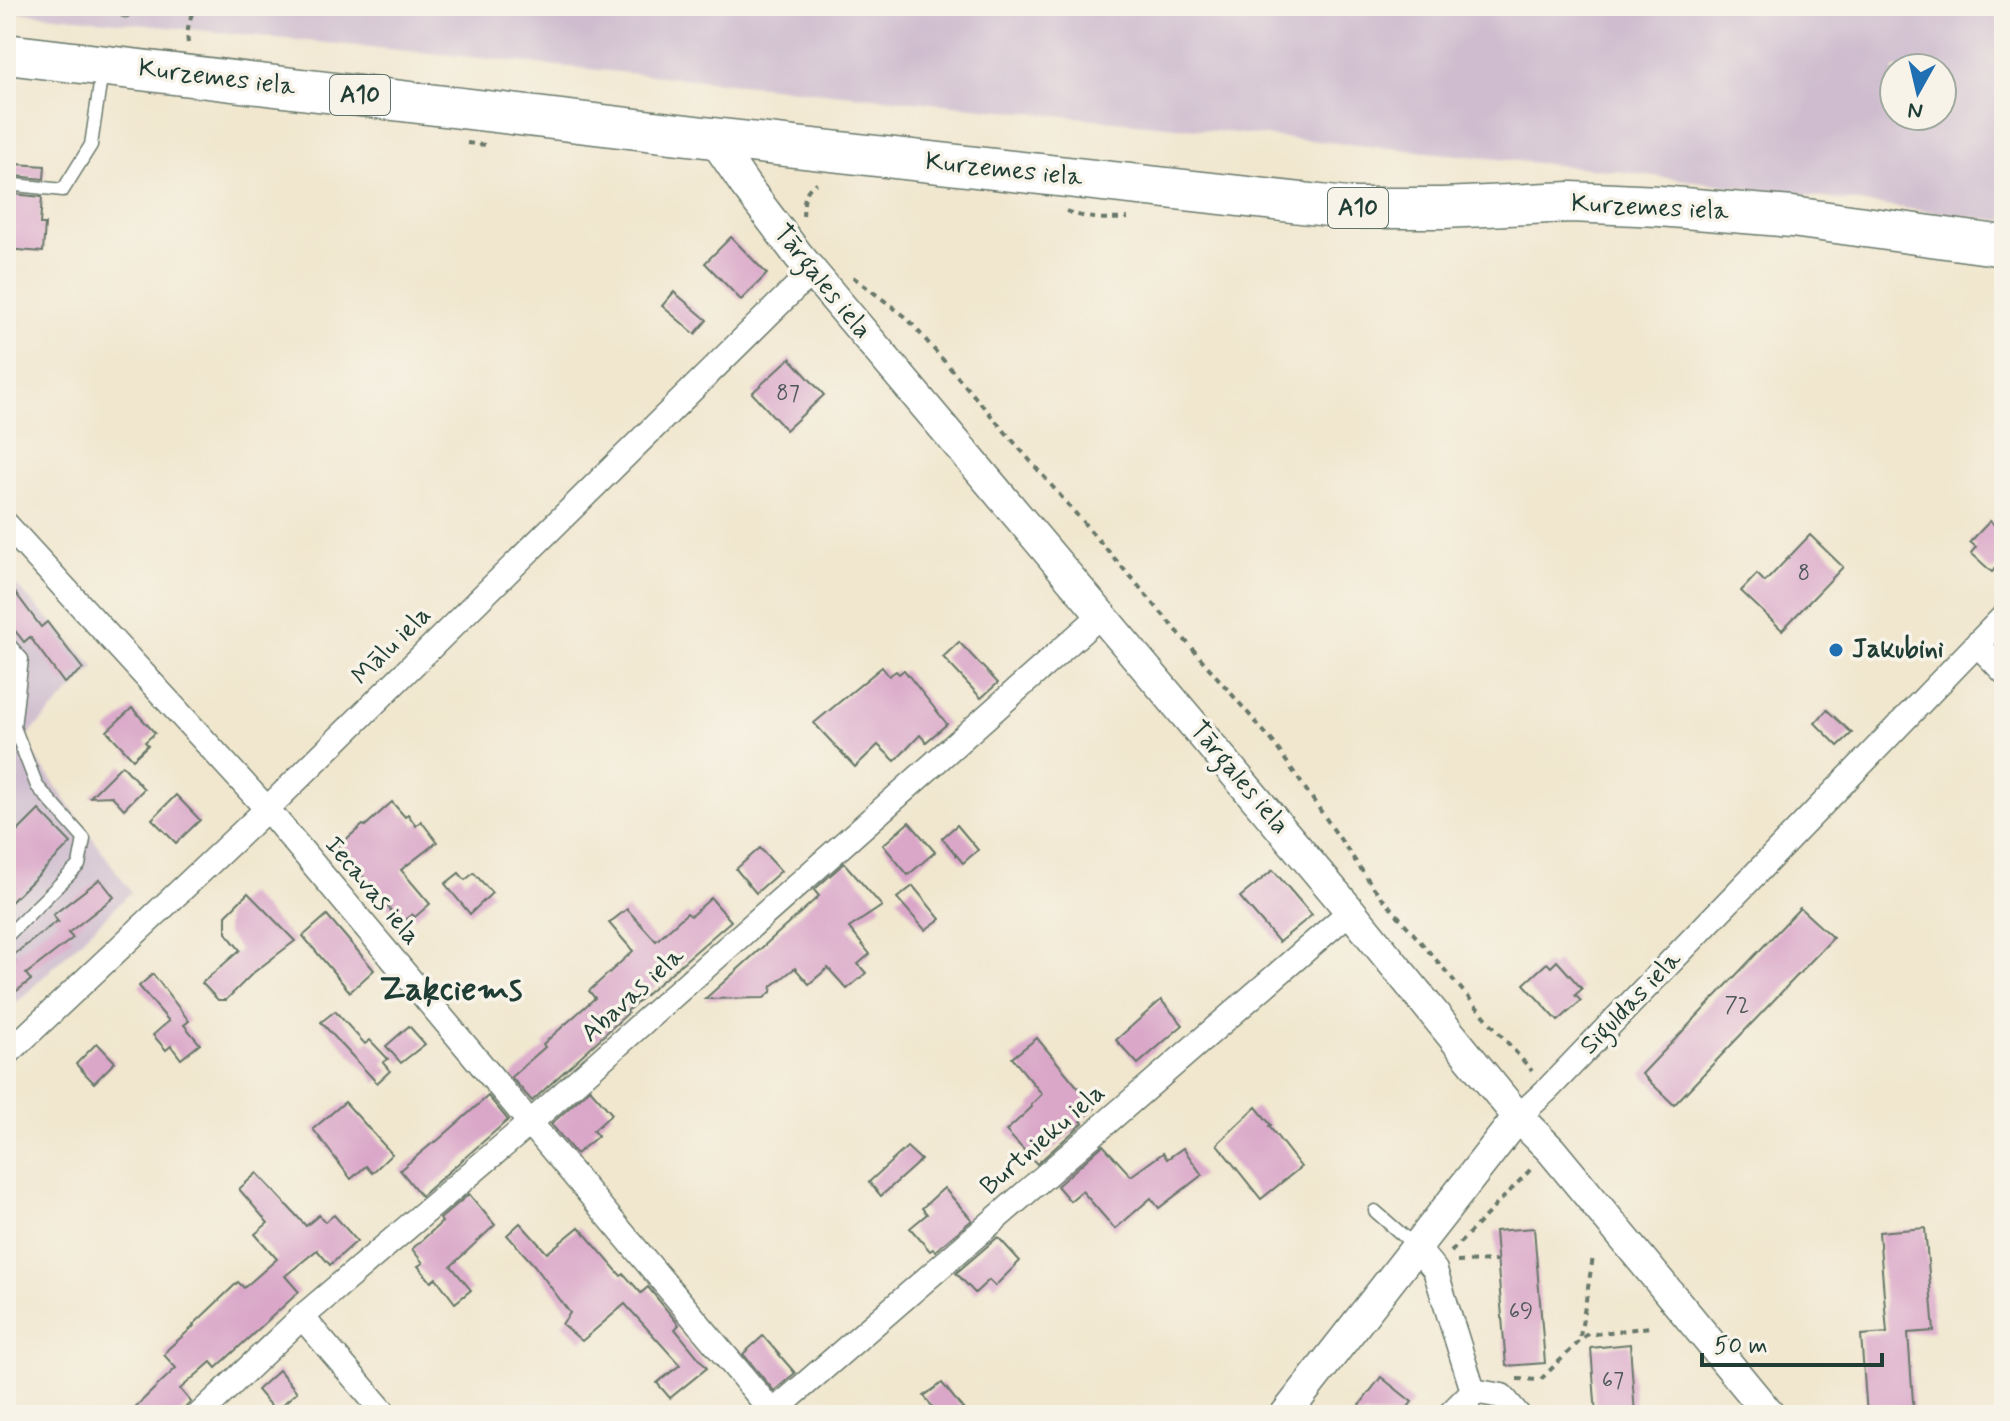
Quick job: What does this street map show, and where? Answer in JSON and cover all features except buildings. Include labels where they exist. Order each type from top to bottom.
[{"type":"highway","name":"Kurzemes iela","points":[[6,54],[713,138],[1347,208],[1443,208],[1571,202],[1659,206],[1792,217],[2004,246]]},
{"type":"street","name":"Tārgales iela","points":[[713,138],[745,185],[814,273],[1770,1415]]},
{"type":"street","name":"Mālu iela","points":[[6,1055],[267,809],[794,289],[814,273]]},
{"type":"street","name":"Iecavas iela","points":[[6,524],[267,809],[774,1414]]},
{"type":"street","name":"Abavas iela","points":[[199,1415],[302,1317],[530,1123],[1102,614]]},
{"type":"street","name":"Siguldas iela","points":[[1285,1415],[1518,1117],[2004,616]]},
{"type":"street","points":[[1977,644],[2004,672]]},
{"type":"street","name":"Burtnieku iela","points":[[774,1414],[1329,929],[1352,913]]},
{"type":"street","points":[[1416,1247],[1435,1270],[1473,1403]]},
{"type":"street","points":[[302,1317],[386,1415]]},
{"type":"street","points":[[1449,1415],[1473,1403],[1502,1396],[1518,1415]]},
{"type":"lane","points":[[6,184],[63,190],[91,145],[103,64]]},
{"type":"lane","points":[[6,641],[22,659],[14,727],[37,786],[84,839],[79,865],[6,937]]},
{"type":"lane","points":[[1375,1211],[1416,1247]]},
{"type":"path","points":[[852,277],[906,317],[1263,730],[1374,888],[1548,1089]]},
{"type":"path","points":[[1497,1261],[1446,1260],[1524,1175]]},
{"type":"path","points":[[1580,1339],[1593,1257]]},
{"type":"path","points":[[1506,1378],[1540,1380],[1586,1335],[1651,1327]]},
{"type":"path","points":[[1707,1415],[1714,1406]]},
{"type":"shaded area","points":[[6,6],[2004,6],[2004,221],[1608,170],[6,11]]},
{"type":"shaded area","points":[[6,575],[95,667],[23,740],[131,892],[6,1013]]},
{"type":"place","name":"Jakubini","points":[[1836,650]]},
{"type":"district","name":"Zaķciems","points":[[451,989]]}]
